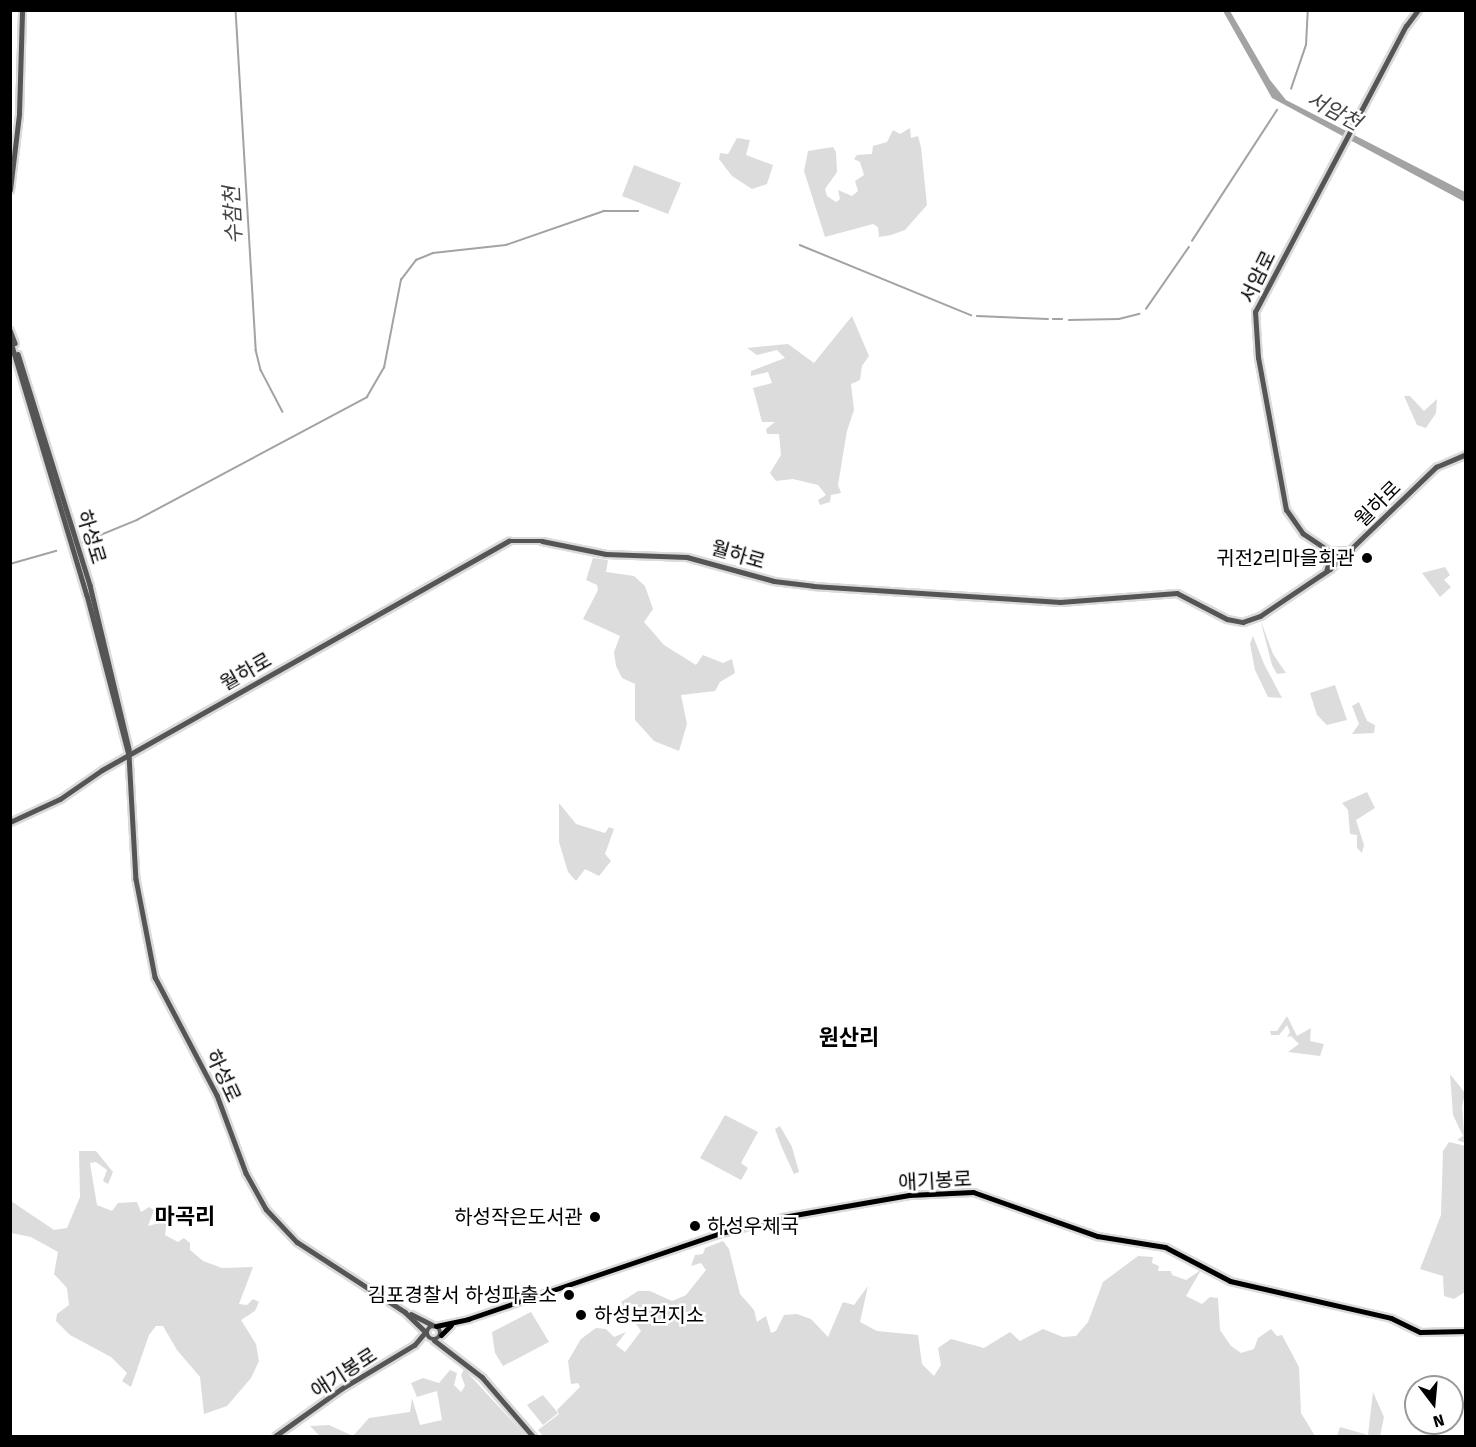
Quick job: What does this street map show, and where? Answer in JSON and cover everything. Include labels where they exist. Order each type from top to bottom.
[{"type":"main road","name":"애기봉로","points":[[434,1326],[452,1324],[742,1227],[894,1198],[973,1192],[1097,1236],[1165,1247],[1230,1281],[1382,1315],[1425,1333],[1466,1331]]},
{"type":"main road","points":[[441,1335],[452,1324]]},
{"type":"street","points":[[10,177],[20,70],[20,10]]},
{"type":"street","points":[[10,190],[21,88],[20,10]]},
{"type":"street","name":"서암로","points":[[1342,560],[1303,534],[1286,510],[1258,358],[1255,312],[1264,288],[1354,131],[1398,41],[1418,10]]},
{"type":"street","name":"하성로","points":[[10,330],[90,585],[129,740],[136,879],[152,966],[217,1095],[254,1190],[278,1224],[297,1242],[405,1312],[432,1340]]},
{"type":"street","name":"하성로","points":[[10,339],[87,595],[129,755]]},
{"type":"street","name":"월하로","points":[[10,822],[60,799],[129,755],[477,555],[514,539],[606,554],[704,560],[798,584],[1060,602],[1177,593],[1238,622],[1255,619],[1326,572],[1354,550],[1436,467],[1466,454]]},
{"type":"street","points":[[1326,572],[1330,563],[1326,550],[1354,550]]},
{"type":"street","points":[[405,1312],[434,1326],[454,1352],[495,1390],[533,1437]]},
{"type":"street","name":"애기봉로","points":[[276,1437],[342,1389],[414,1345],[434,1326]]},
{"type":"street","points":[[414,1345],[441,1335]]},
{"type":"street","points":[[432,1340],[454,1352]]},
{"type":"shaded area","points":[[1223,11],[1230,11],[1270,80],[1286,100],[1465,192],[1465,202],[1272,98]]},
{"type":"shaded area","points":[[910,128],[911,138],[918,136],[921,147],[927,205],[905,230],[891,235],[879,237],[878,227],[873,224],[825,237],[804,171],[808,151],[833,147],[836,152],[837,172],[825,189],[827,196],[836,202],[840,199],[838,190],[852,196],[858,191],[855,181],[864,175],[860,162],[854,159],[857,155],[872,154],[873,146],[887,142],[893,130],[900,134]]},
{"type":"shaded area","points":[[737,138],[750,140],[746,155],[773,165],[767,184],[752,189],[732,176],[719,159],[720,153],[728,154]]},
{"type":"shaded area","points":[[634,165],[681,183],[668,214],[622,196]]},
{"type":"shaded area","points":[[852,316],[869,356],[862,366],[860,380],[851,384],[854,410],[847,431],[838,485],[841,493],[831,495],[830,502],[820,505],[818,500],[826,495],[818,485],[793,479],[776,481],[770,473],[781,455],[779,434],[767,434],[766,429],[775,422],[762,422],[753,388],[772,383],[768,372],[751,376],[751,371],[785,358],[777,350],[757,355],[747,348],[788,344],[814,363]]},
{"type":"shaded area","points":[[1404,396],[1410,396],[1424,411],[1437,399],[1436,413],[1426,428],[1417,425]]},
{"type":"shaded area","points":[[593,558],[608,560],[606,572],[634,576],[645,586],[653,609],[644,622],[664,645],[696,665],[703,655],[723,663],[732,659],[735,673],[720,682],[715,691],[681,695],[687,724],[679,751],[654,741],[635,720],[635,684],[622,678],[616,666],[614,652],[620,636],[583,619],[598,590],[597,585],[586,580]]},
{"type":"shaded area","points":[[1445,567],[1450,575],[1444,580],[1451,587],[1440,597],[1422,573]]},
{"type":"shaded area","points":[[1260,619],[1273,654],[1286,673],[1277,674],[1272,665]]},
{"type":"shaded area","points":[[1253,636],[1264,664],[1282,698],[1268,697],[1255,670],[1250,644]]},
{"type":"shaded area","points":[[1335,685],[1347,720],[1327,725],[1317,715],[1310,693]]},
{"type":"shaded area","points":[[1359,702],[1367,721],[1375,725],[1374,733],[1352,734],[1359,724],[1352,706]]},
{"type":"shaded area","points":[[1367,792],[1375,808],[1356,820],[1364,845],[1362,853],[1357,848],[1357,835],[1350,834],[1348,810],[1342,803]]},
{"type":"shaded area","points":[[559,803],[576,824],[605,833],[609,827],[614,829],[605,854],[611,861],[599,876],[585,869],[576,881],[568,872],[559,842]]},
{"type":"shaded area","points":[[1287,1016],[1297,1036],[1311,1028],[1310,1041],[1324,1044],[1320,1056],[1288,1052],[1299,1044],[1291,1036],[1287,1037],[1290,1032],[1287,1025],[1279,1035],[1271,1035],[1270,1031],[1277,1031]]},
{"type":"shaded area","points":[[1450,1074],[1465,1093],[1462,1107],[1465,1143],[1457,1140],[1463,1136],[1453,1115]]},
{"type":"shaded area","points":[[725,1115],[758,1132],[741,1163],[748,1168],[741,1180],[700,1158]]},
{"type":"shaded area","points":[[780,1126],[792,1147],[799,1172],[794,1174],[775,1129]]},
{"type":"shaded area","points":[[1449,1142],[1466,1146],[1465,1292],[1454,1299],[1444,1296],[1443,1276],[1420,1269],[1441,1215],[1443,1151]]},
{"type":"shaded area","points":[[79,1151],[96,1151],[113,1172],[108,1184],[103,1181],[107,1170],[96,1162],[90,1163],[97,1205],[112,1211],[118,1203],[137,1202],[141,1212],[149,1207],[154,1210],[148,1226],[167,1221],[165,1235],[178,1242],[184,1238],[190,1243],[190,1250],[203,1261],[222,1268],[253,1267],[239,1304],[247,1305],[253,1299],[259,1302],[255,1311],[241,1320],[256,1344],[259,1361],[251,1378],[227,1406],[204,1414],[200,1377],[177,1350],[163,1326],[156,1326],[149,1335],[131,1387],[122,1381],[127,1373],[111,1357],[70,1335],[56,1321],[57,1314],[69,1305],[67,1288],[54,1274],[58,1252],[31,1237],[11,1233],[11,1201],[54,1230],[67,1228],[80,1197]]},
{"type":"shaded area","points":[[723,1241],[729,1249],[740,1294],[754,1310],[757,1322],[766,1316],[771,1333],[776,1331],[784,1315],[797,1314],[811,1319],[828,1337],[843,1302],[854,1305],[868,1286],[860,1322],[877,1331],[918,1335],[922,1364],[934,1376],[941,1365],[938,1348],[951,1339],[984,1348],[1010,1332],[1020,1341],[1043,1329],[1063,1337],[1076,1336],[1088,1322],[1103,1282],[1138,1256],[1153,1257],[1152,1263],[1159,1266],[1158,1271],[1171,1271],[1172,1275],[1186,1280],[1201,1270],[1186,1296],[1202,1304],[1210,1297],[1218,1298],[1220,1330],[1231,1346],[1241,1353],[1254,1349],[1258,1338],[1271,1329],[1277,1336],[1282,1335],[1299,1367],[1301,1413],[1315,1436],[543,1436],[538,1430],[559,1414],[557,1410],[580,1387],[578,1383],[571,1384],[568,1361],[581,1339],[596,1328],[606,1329],[614,1337],[626,1332],[616,1345],[625,1352],[641,1331],[621,1302],[638,1291],[650,1291],[672,1301],[686,1295],[706,1270],[701,1263],[691,1266],[695,1255],[703,1254],[705,1248]]},
{"type":"shaded area","points":[[531,1312],[549,1342],[503,1366],[495,1353],[492,1332]]},
{"type":"shaded area","points":[[464,1369],[526,1436],[353,1436],[369,1418],[410,1412],[412,1398],[420,1425],[442,1420],[437,1391],[417,1397],[411,1383],[423,1378],[439,1383],[450,1370],[457,1373],[454,1385],[461,1392],[465,1386],[461,1375]]},
{"type":"shaded area","points":[[1373,1392],[1384,1417],[1380,1436],[1337,1436],[1340,1427],[1368,1435]]},
{"type":"shaded area","points":[[543,1395],[558,1413],[543,1425],[527,1405]]},
{"type":"shaded area","points":[[329,1425],[353,1436],[320,1436],[310,1426]]},
{"type":"waterway","name":"수참천","points":[[236,10],[256,350],[261,370],[283,412]]},
{"type":"waterway","points":[[1291,89],[1306,45],[1308,10]]},
{"type":"waterway","points":[[1192,241],[1277,110]]},
{"type":"waterway","points":[[81,543],[137,520],[367,397],[384,368],[401,280],[416,260],[433,253],[506,245],[604,211],[638,211]]},
{"type":"waterway","points":[[800,245],[971,315]]},
{"type":"waterway","points":[[1146,309],[1189,247]]},
{"type":"waterway","points":[[1069,320],[1119,319],[1139,314]]},
{"type":"waterway","points":[[977,316],[1048,319]]},
{"type":"waterway","points":[[1053,319],[1062,319]]},
{"type":"waterway","points":[[10,564],[56,551]]},
{"type":"place","name":"귀전2리마을회관","points":[[1367,558]]},
{"type":"place","name":"하성작은도서관","points":[[595,1217]]},
{"type":"place","name":"하성우체국","points":[[695,1226]]},
{"type":"place","name":"김포경찰서 하성파출소","points":[[569,1295]]},
{"type":"place","name":"하성보건지소","points":[[581,1315]]},
{"type":"district","name":"원산리","points":[[849,1038]]},
{"type":"district","name":"마곡리","points":[[185,1217]]},
{"type":"water label","name":"서암천","points":[[1334,111]]}]
